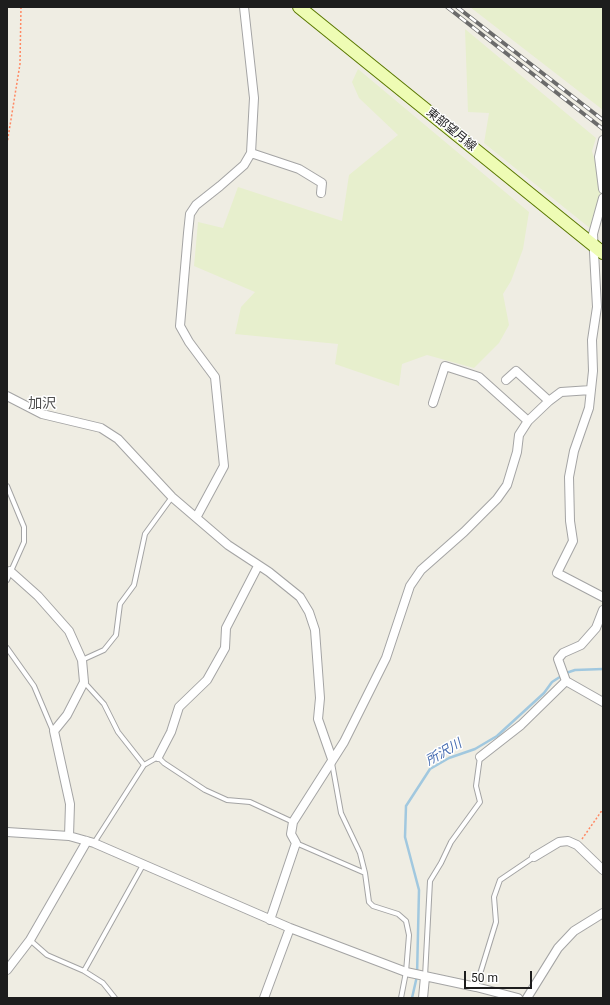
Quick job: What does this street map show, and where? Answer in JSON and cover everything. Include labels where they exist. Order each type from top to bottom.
[{"type":"main road","name":"東部望月線","points":[[299,7],[603,253]]},
{"type":"street","points":[[197,516],[224,466],[215,377],[189,342],[180,326],[188,227],[190,214],[196,205],[244,165],[251,152],[254,98],[244,7]]},
{"type":"street","points":[[603,140],[599,157],[603,188]]},
{"type":"street","points":[[251,152],[298,169],[322,183],[321,193]]},
{"type":"street","points":[[603,198],[593,234],[597,308],[592,340],[593,371],[590,408],[574,450],[569,477],[570,520],[573,541],[557,573],[603,597]]},
{"type":"street","points":[[433,403],[444,366],[479,377],[528,421]]},
{"type":"street","points":[[506,380],[516,371],[549,401]]},
{"type":"street","points":[[270,920],[296,843],[291,834],[293,822],[344,742],[386,658],[410,586],[421,570],[464,532],[497,499],[506,485],[517,452],[519,435],[528,421],[561,392],[591,390]]},
{"type":"street","points":[[7,396],[42,414],[101,428],[118,439],[172,497],[197,516],[228,545],[300,597],[309,612],[315,630],[320,698],[318,719],[332,759]]},
{"type":"street","points":[[158,757],[171,732],[179,707],[207,680],[225,648],[226,628],[258,566]]},
{"type":"street","points":[[10,571],[38,596],[69,632],[82,660],[84,682],[67,715],[54,731],[70,804],[69,836]]},
{"type":"street","points":[[603,610],[596,628],[581,645],[563,653],[558,659],[566,682],[603,702]]},
{"type":"street","points":[[480,757],[521,725],[566,682]]},
{"type":"street","points":[[7,832],[69,836],[91,842],[270,920],[406,972],[476,987],[518,998]]},
{"type":"street","points":[[7,970],[30,940],[91,842]]},
{"type":"street","points":[[534,857],[559,842],[568,842],[577,846],[603,870]]},
{"type":"street","points":[[527,998],[558,948],[574,930],[603,913]]},
{"type":"street","points":[[264,998],[290,928]]},
{"type":"street","points":[[423,998],[426,977]]},
{"type":"lane","points":[[7,486],[24,527],[24,542],[7,580]]},
{"type":"lane","points":[[82,660],[104,650],[116,634],[120,604],[134,585],[145,534],[172,497]]},
{"type":"lane","points":[[7,648],[34,686],[54,731]]},
{"type":"lane","points":[[84,682],[104,704],[118,732],[144,765]]},
{"type":"lane","points":[[91,842],[144,765],[158,757],[164,763],[205,790],[227,800],[250,802],[293,822]]},
{"type":"lane","points":[[426,977],[430,881],[451,842],[480,802],[476,786],[480,757]]},
{"type":"lane","points":[[332,759],[342,813],[360,853],[365,873],[369,902],[373,906],[398,914],[406,921],[409,934],[406,972],[401,998]]},
{"type":"lane","points":[[296,843],[365,873]]},
{"type":"lane","points":[[476,987],[496,922],[494,897],[500,880],[534,857]]},
{"type":"lane","points":[[84,971],[143,864]]},
{"type":"lane","points":[[30,940],[47,955],[84,971],[103,983],[115,998]]},
{"type":"path","points":[[7,144],[20,64],[21,7]]},
{"type":"path","points":[[577,846],[603,809]]},
{"type":"green space","points":[[470,7],[603,7],[603,110]]},
{"type":"green space","points":[[465,29],[596,138],[592,151],[600,179],[601,201],[591,229],[484,143],[489,113],[468,112]]},
{"type":"green space","points":[[358,69],[529,212],[523,249],[511,281],[503,294],[509,325],[499,343],[474,368],[427,355],[402,364],[399,386],[335,364],[338,344],[235,334],[241,307],[255,292],[194,266],[198,222],[223,228],[238,187],[342,221],[349,175],[398,135],[359,98],[352,82]]},
{"type":"waterway","name":"所沢川","points":[[412,998],[417,976],[419,890],[405,837],[406,806],[430,769],[449,758],[475,749],[497,736],[544,693],[552,682],[566,673],[575,670],[603,669]]},
{"type":"railway","points":[[447,7],[603,129]]},
{"type":"railway","points":[[457,7],[603,120]]},
{"type":"district","name":"加沢","points":[[42,404]]}]
